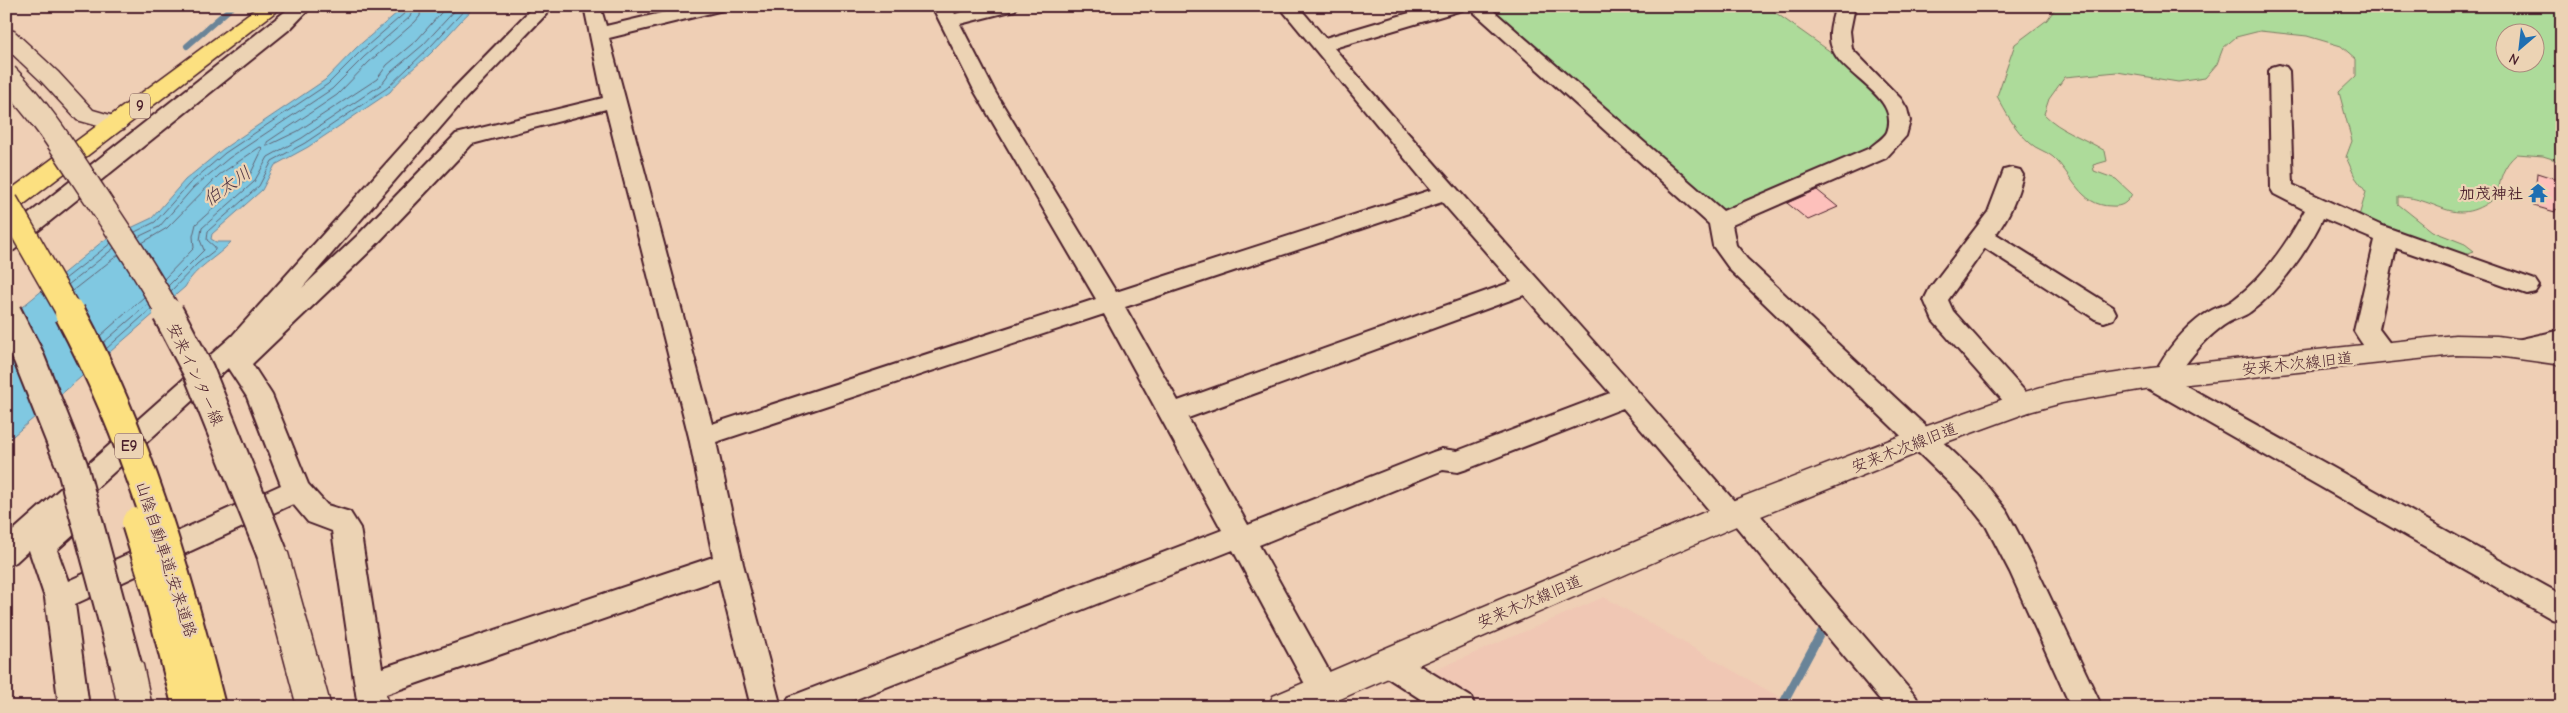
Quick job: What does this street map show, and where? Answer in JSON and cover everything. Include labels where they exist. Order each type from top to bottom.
[{"type":"main road","name":"9","points":[[6,203],[116,124],[272,6]]},
{"type":"main road","points":[[6,36],[85,115],[116,124]]},
{"type":"main road","name":"安来インター線","points":[[6,76],[22,92],[68,154],[150,277],[199,372],[272,553],[314,707]]},
{"type":"main road","name":"山陰自動車道;安来道路","points":[[6,203],[53,278],[116,409],[178,589],[210,707]]},
{"type":"main road","name":"山陰自動車道;安来道路","points":[[6,231],[40,285],[70,345],[100,418],[157,588],[188,707]]},
{"type":"main road","points":[[6,312],[28,356],[72,466],[126,665],[135,707]]},
{"type":"main road","name":"安来木次線旧道","points":[[1285,707],[1735,513],[1923,439],[2021,404],[2062,392],[2164,377],[2455,346],[2517,348],[2562,355]]},
{"type":"street","points":[[6,244],[284,24],[303,6]]},
{"type":"street","points":[[245,350],[458,95],[545,6]]},
{"type":"street","points":[[599,34],[716,6]]},
{"type":"street","points":[[1008,6],[946,14],[985,92],[1111,304],[1324,689]]},
{"type":"street","points":[[1288,6],[1446,194],[1735,513],[1905,707]]},
{"type":"street","points":[[1321,45],[1455,6]]},
{"type":"street","points":[[1476,6],[1626,136],[1720,221],[1725,246],[1738,265],[1969,484],[1996,518],[2023,569],[2087,707]]},
{"type":"street","points":[[1720,221],[1878,153],[1897,134],[1899,119],[1889,94],[1845,54],[1840,36],[1846,6]]},
{"type":"street","points":[[592,8],[614,101],[702,436],[729,564],[766,707]]},
{"type":"street","points":[[2280,71],[2282,189],[2317,208],[2387,238],[2527,286]]},
{"type":"street","points":[[6,554],[36,541],[365,242],[464,139],[614,101]]},
{"type":"street","points":[[2012,175],[2006,198],[1998,215],[1938,294],[1936,300],[1942,315],[2021,404]]},
{"type":"street","points":[[702,436],[1446,194]]},
{"type":"street","points":[[2317,208],[2307,230],[2268,278],[2240,308],[2218,317],[2179,353],[2164,377],[2562,610]]},
{"type":"street","points":[[1983,236],[2104,313]]},
{"type":"street","points":[[2385,353],[2366,332],[2387,238]]},
{"type":"street","points":[[1171,414],[1528,285]]},
{"type":"street","points":[[2517,348],[2562,339]]},
{"type":"street","points":[[245,350],[259,395],[297,490],[318,514],[340,520],[346,528],[371,696],[729,564]]},
{"type":"street","points":[[800,707],[1442,459],[1458,462],[1628,396]]},
{"type":"street","points":[[60,598],[297,490]]},
{"type":"street","points":[[36,541],[60,598],[74,707]]},
{"type":"street","points":[[1388,662],[1460,707]]},
{"type":"shaded area","points":[[1604,597],[1781,698],[1777,707],[1476,707],[1427,677],[1431,672]]},
{"type":"green space","points":[[1488,6],[1766,6],[1869,79],[1895,119],[1884,139],[1867,150],[1721,210]]},
{"type":"green space","points":[[2057,6],[2562,6],[2562,162],[2543,156],[2517,154],[2508,163],[2503,173],[2498,195],[2483,206],[2470,211],[2458,212],[2447,210],[2413,198],[2398,197],[2398,204],[2432,231],[2465,244],[2474,251],[2463,255],[2426,246],[2359,216],[2366,192],[2355,177],[2346,157],[2352,141],[2339,92],[2356,76],[2356,59],[2341,46],[2307,36],[2260,31],[2236,37],[2223,48],[2217,64],[2205,78],[2178,82],[2117,72],[2065,77],[2049,99],[2044,114],[2065,130],[2105,151],[2107,161],[2093,165],[2094,171],[2116,179],[2132,194],[2121,205],[2100,205],[2092,201],[2077,188],[2053,157],[2032,145],[2020,133],[1997,96],[2015,44],[2047,20]]},
{"type":"water","name":"伯太川","points":[[405,6],[476,6],[390,92],[308,147],[275,165],[262,190],[212,234],[211,239],[216,242],[231,242],[200,268],[185,287],[6,442],[6,320],[103,241],[152,218],[185,180],[223,149],[325,80],[356,48]]},
{"type":"building","name":"加茂神社","points":[[2537,173],[2559,180],[2558,210],[2555,209],[2555,212],[2534,206]]},
{"type":"building","points":[[1817,190],[1838,207],[1808,220],[1787,203]]},
{"type":"waterway","points":[[187,46],[233,6]]},
{"type":"waterway","points":[[1781,707],[1824,627]]},
{"type":"place","name":"加茂神社","points":[[2538,193]]}]
